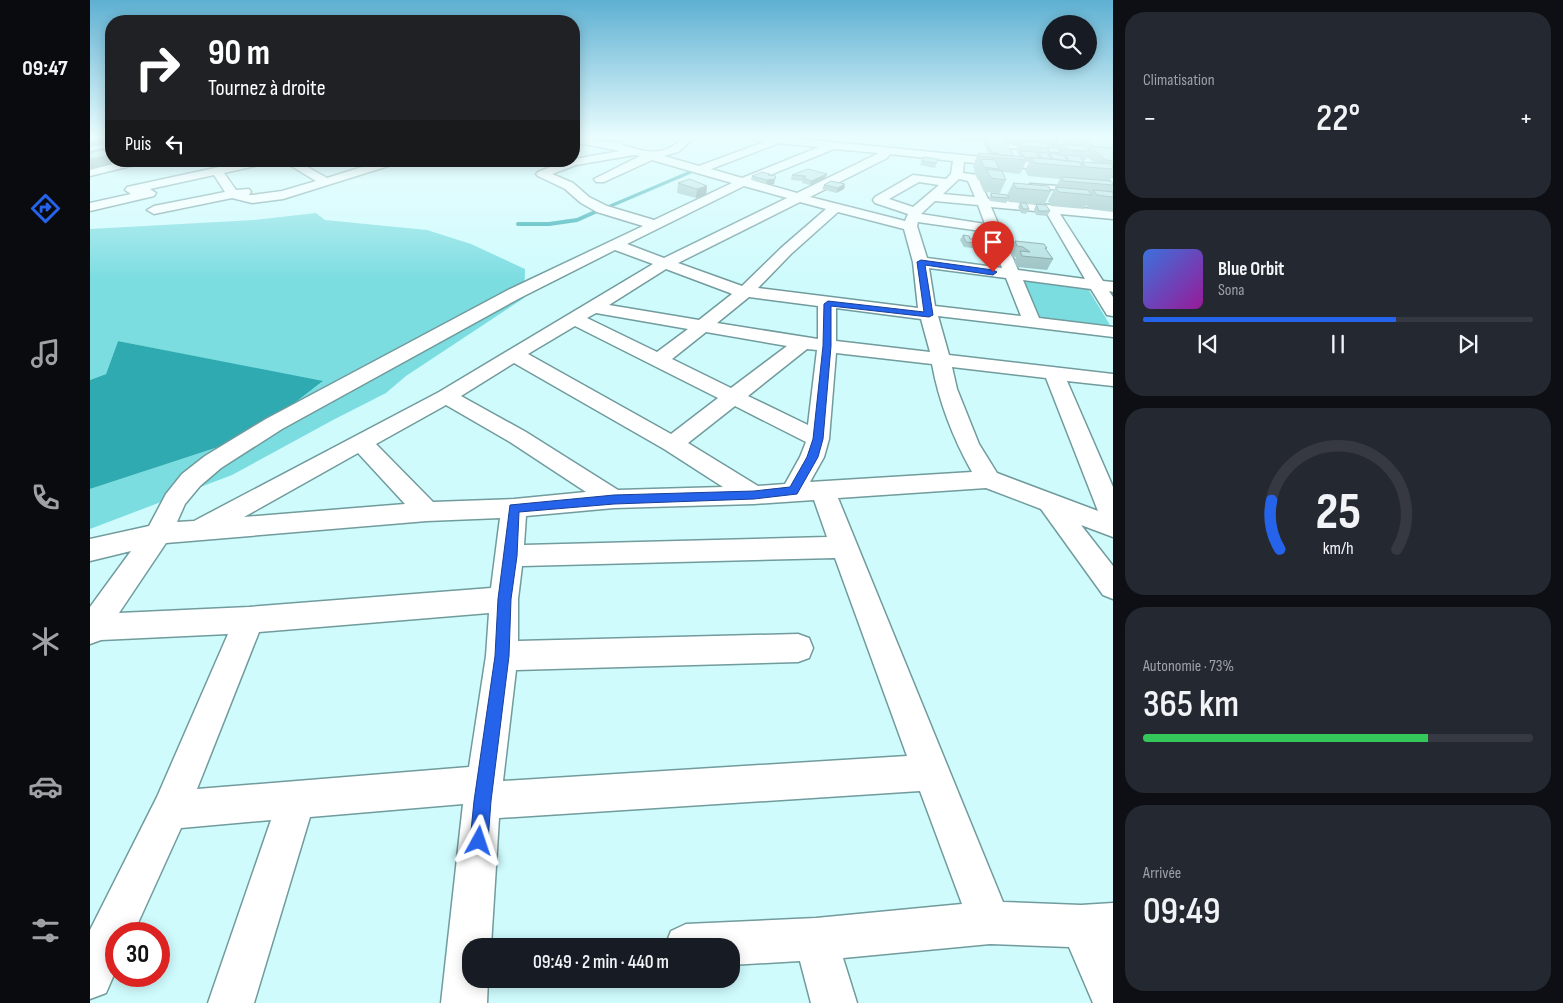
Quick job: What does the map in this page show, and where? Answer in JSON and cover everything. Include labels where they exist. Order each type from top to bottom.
[{"type":"street","points":[[131,190],[134,185]]},
{"type":"street","points":[[90,207],[131,190],[158,185]]},
{"type":"street","points":[[224,185],[233,195],[252,199],[272,197],[316,185]]},
{"type":"street","points":[[154,210],[276,185]]},
{"type":"street","points":[[566,185],[584,200],[602,209],[655,225]]},
{"type":"street","points":[[92,629],[158,534],[175,500],[191,480],[213,462],[274,424],[514,294],[737,185]]},
{"type":"street","points":[[753,185],[835,208],[994,229]]},
{"type":"street","points":[[195,531],[446,396],[664,264],[825,185]]},
{"type":"street","points":[[905,185],[879,200],[913,218]]},
{"type":"street","points":[[913,218],[941,185]]},
{"type":"street","points":[[975,185],[1032,322]]},
{"type":"street","points":[[932,197],[1113,215]]},
{"type":"street","points":[[658,361],[745,292],[786,251],[835,208]]},
{"type":"street","points":[[1050,209],[1113,311]]},
{"type":"street","points":[[913,218],[928,312],[952,404],[968,444],[988,479]]},
{"type":"street","points":[[615,245],[725,288],[745,292],[828,304],[1032,322],[1113,332]]},
{"type":"street","points":[[921,262],[1113,287]]},
{"type":"street","points":[[828,304],[827,346],[818,439],[812,457],[808,490],[844,547],[990,924]]},
{"type":"street","points":[[592,307],[803,344],[1113,380]]},
{"type":"street","points":[[573,318],[818,439]]},
{"type":"street","points":[[672,444],[803,344]]},
{"type":"street","points":[[513,354],[672,444],[754,495]]},
{"type":"street","points":[[1054,372],[1113,517]]},
{"type":"street","points":[[446,396],[518,437],[614,499]]},
{"type":"street","points":[[361,442],[427,512]]},
{"type":"street","points":[[90,550],[158,534],[427,512],[514,508],[614,499],[754,495],[988,479],[1051,505],[1113,527]]},
{"type":"street","points":[[1051,505],[1113,587]]},
{"type":"street","points":[[472,938],[484,793],[502,656],[504,599],[514,508]]},
{"type":"street","points":[[510,556],[844,547]]},
{"type":"street","points":[[92,629],[249,620],[504,599]]},
{"type":"street","points":[[90,977],[170,810],[249,620]]},
{"type":"street","points":[[502,656],[798,648]]},
{"type":"street","points":[[170,810],[296,801],[932,772]]},
{"type":"street","points":[[232,1003],[296,801]]},
{"type":"street","points":[[740,943],[816,939],[990,924],[1097,925],[1113,996]]},
{"type":"street","points":[[816,939],[834,1003]]},
{"type":"street","points":[[464,1003],[466,988]]},
{"type":"lane","points":[[1032,185],[1077,190]]},
{"type":"shaded area","points":[[316,213],[325,220],[427,230],[471,244],[525,269],[524,298],[406,376],[386,393],[232,475],[90,529],[90,489],[252,436],[322,382],[118,341],[106,374],[90,380],[90,229],[254,220]]},
{"type":"shaded area","points":[[1020,279],[1087,287],[1113,330],[1038,320]]},
{"type":"shaded area","points":[[118,341],[323,381],[252,436],[90,489],[90,380],[106,374]]},
{"type":"building","points":[[684,185],[707,186],[697,189]]},
{"type":"building","points":[[824,185],[844,185],[838,188]]},
{"type":"building","points":[[1014,185],[1048,186],[1051,191],[1016,188]]},
{"type":"building","points":[[1055,187],[1088,190],[1092,195],[1059,192]]},
{"type":"building","points":[[1093,190],[1113,192],[1113,197],[1097,195]]},
{"type":"building","points":[[991,193],[1007,195],[1009,198],[992,197]]},
{"type":"building","points":[[1020,203],[1026,203],[1029,209],[1023,209]]},
{"type":"building","points":[[1036,204],[1046,205],[1050,211],[1039,211]]},
{"type":"building","points":[[963,235],[969,236],[970,239],[992,238],[994,245],[966,242]]},
{"type":"building","points":[[1015,241],[1044,244],[1053,259],[1022,256],[1020,251],[1030,252],[1023,247],[1017,246]]},
{"type":"waterway","points":[[601,210],[660,185]]},
{"type":"waterway","points":[[518,224],[549,224],[577,220],[604,208]]},
{"type":"route","points":[[479,841],[482,801],[502,656],[504,599],[514,508],[614,499],[754,495],[794,491],[806,471],[818,439],[827,346],[828,304],[929,315],[921,262],[993,272]]}]
